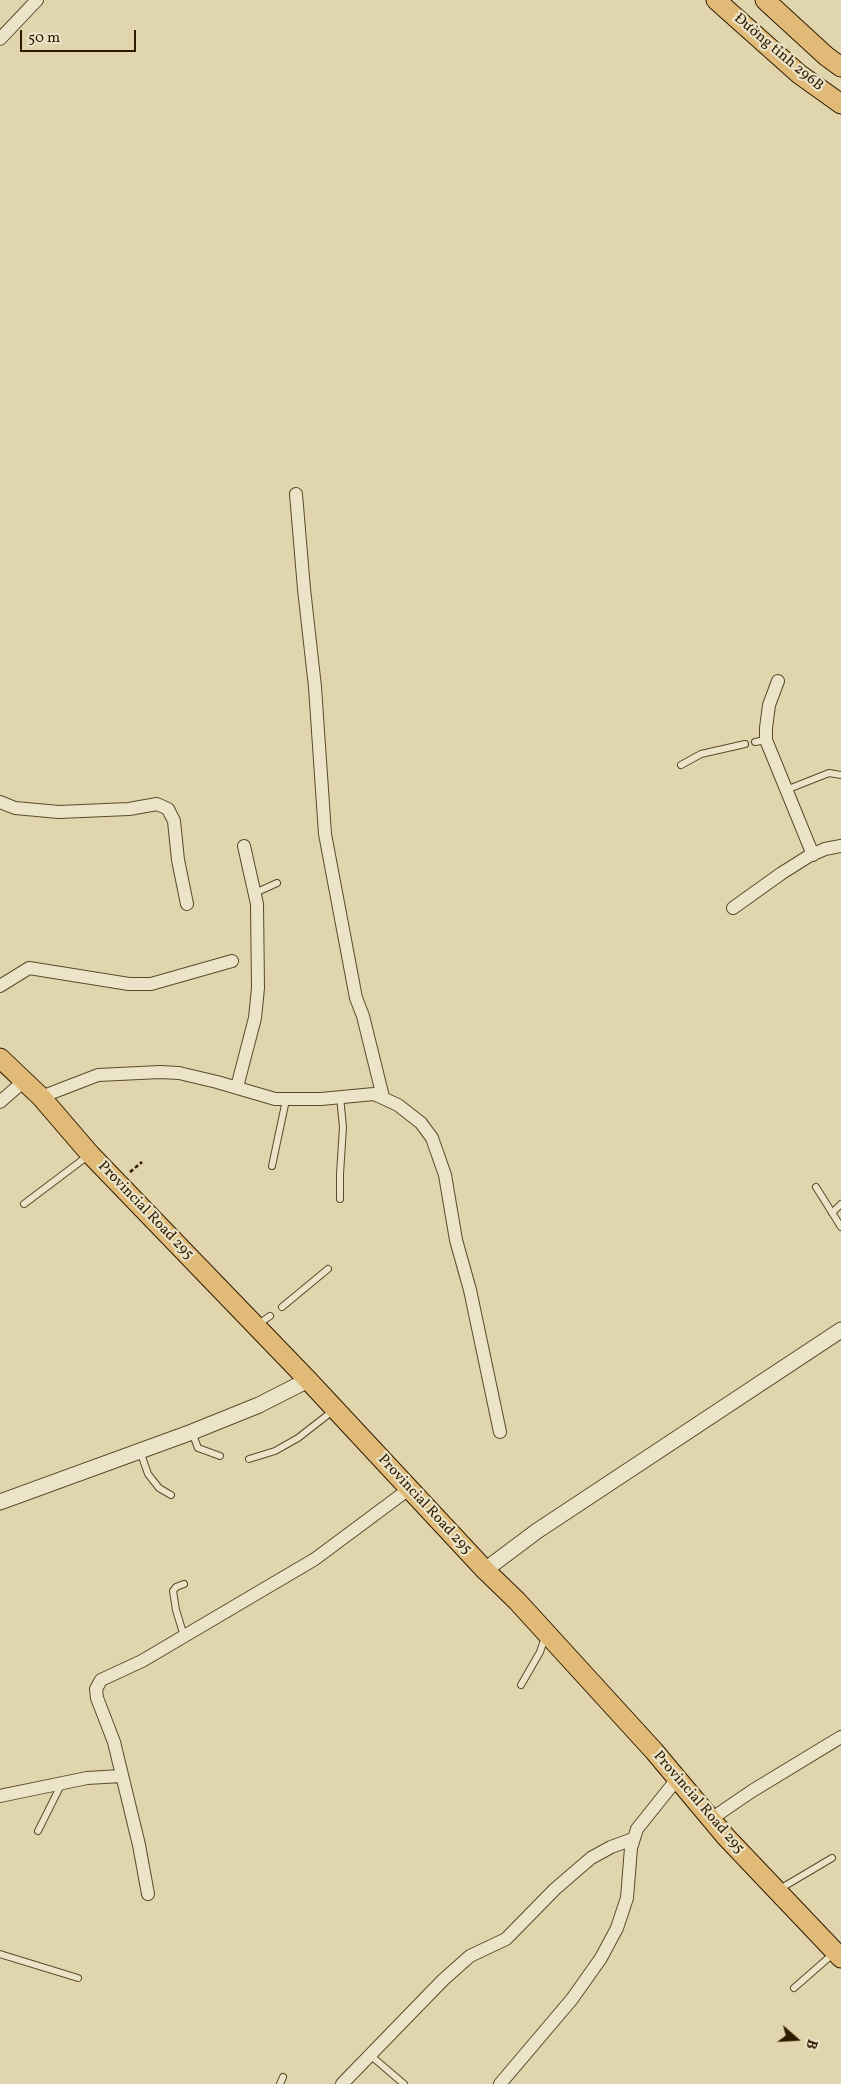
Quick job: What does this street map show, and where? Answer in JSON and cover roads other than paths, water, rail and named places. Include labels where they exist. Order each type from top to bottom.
[{"type":"main road","name":"Đường tỉnh 296B","points":[[716,0],[799,74],[841,104]]},
{"type":"main road","name":"Đường tỉnh 296B","points":[[765,0],[826,56],[841,67]]},
{"type":"main road","name":"Provincial Road 295","points":[[0,1058],[41,1097],[90,1154],[263,1321],[308,1380],[335,1410],[485,1570],[517,1600],[711,1819],[838,1955]]},
{"type":"street","points":[[0,39],[37,0]]},
{"type":"street","points":[[296,494],[304,589],[316,687],[326,834],[356,998],[363,1016],[383,1097]]},
{"type":"street","points":[[778,681],[769,705],[766,728],[761,741],[786,790],[813,855]]},
{"type":"street","points":[[0,802],[15,808],[59,812],[129,809],[157,804],[168,808],[174,821],[178,860],[187,904]]},
{"type":"street","points":[[237,1087],[255,1018],[258,988],[259,948],[255,893],[244,846]]},
{"type":"street","points":[[733,908],[782,873],[813,855],[826,849],[841,846]]},
{"type":"street","points":[[0,986],[29,968],[129,984],[151,984],[232,961]]},
{"type":"street","points":[[41,1097],[98,1075],[160,1072],[178,1073],[237,1087],[275,1100],[374,1094],[398,1105],[421,1123],[432,1138],[444,1176],[456,1240],[470,1290],[500,1432]]},
{"type":"street","points":[[0,1102],[24,1081]]},
{"type":"street","points":[[485,1570],[537,1531],[841,1330]]},
{"type":"street","points":[[0,1502],[192,1432],[260,1405],[308,1380]]},
{"type":"street","points":[[148,1894],[139,1845],[114,1742],[96,1689],[101,1680],[142,1661],[315,1558],[409,1489]]},
{"type":"street","points":[[711,1819],[759,1786],[841,1737]]},
{"type":"street","points":[[0,1796],[87,1778],[121,1776]]},
{"type":"street","points":[[500,2084],[572,1999],[601,1958],[617,1928],[627,1898],[636,1829],[677,1779]]},
{"type":"street","points":[[342,2084],[436,1987],[470,1956],[506,1939],[555,1889],[591,1858],[611,1847],[634,1840]]},
{"type":"lane","points":[[681,765],[701,754],[745,744]]},
{"type":"lane","points":[[786,790],[828,773],[841,775]]},
{"type":"lane","points":[[255,893],[277,883]]},
{"type":"lane","points":[[340,1097],[343,1127],[340,1199]]},
{"type":"lane","points":[[272,1166],[286,1100]]},
{"type":"lane","points":[[24,1204],[90,1154]]},
{"type":"lane","points":[[816,1187],[841,1226]]},
{"type":"lane","points":[[832,1213],[841,1204]]},
{"type":"lane","points":[[282,1307],[328,1269]]},
{"type":"lane","points":[[249,1459],[275,1451],[298,1438],[335,1410]]},
{"type":"lane","points":[[192,1432],[198,1448],[220,1456]]},
{"type":"lane","points":[[140,1451],[148,1474],[159,1488],[171,1494]]},
{"type":"lane","points":[[184,1584],[176,1586],[173,1591],[176,1610],[184,1636]]},
{"type":"lane","points":[[521,1684],[540,1652],[546,1633]]},
{"type":"lane","points":[[38,1831],[61,1784]]},
{"type":"lane","points":[[777,1891],[832,1858]]},
{"type":"lane","points":[[0,1954],[78,1978]]},
{"type":"lane","points":[[794,1988],[838,1955]]},
{"type":"lane","points":[[370,2055],[404,2084]]},
{"type":"lane","points":[[280,2084],[283,2077]]}]
